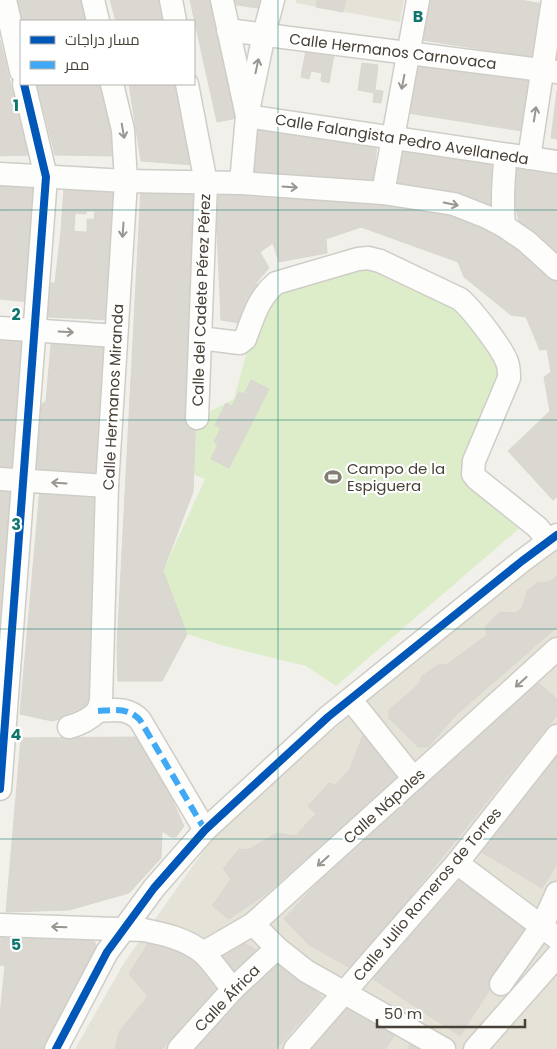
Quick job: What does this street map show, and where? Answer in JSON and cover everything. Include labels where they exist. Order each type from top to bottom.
[{"type":"street","points":[[5,0],[20,67]]},
{"type":"street","points":[[93,0],[98,20]]},
{"type":"street","points":[[171,0],[175,20]]},
{"type":"street","points":[[222,0],[247,116]]},
{"type":"street","points":[[241,183],[247,116],[273,0]]},
{"type":"street","points":[[383,193],[418,0]]},
{"type":"street","points":[[529,158],[549,71],[553,0]]},
{"type":"street","name":"Calle Hermanos Carnovaca","points":[[228,30],[549,71]]},
{"type":"street","points":[[0,789],[2,726],[46,177],[24,85]]},
{"type":"street","name":"Calle Hermanos Miranda","points":[[98,711],[101,701],[107,486],[126,181],[123,130],[112,85]]},
{"type":"street","name":"Calle del Cadete Pérez Pérez","points":[[187,85],[206,183],[196,418]]},
{"type":"street","name":"Calle Falangista Pedro Avellaneda","points":[[247,116],[557,162]]},
{"type":"street","points":[[504,226],[502,202],[506,155]]},
{"type":"street","points":[[0,174],[126,181],[241,183],[383,193],[454,204],[504,226],[526,241],[557,269]]},
{"type":"street","points":[[56,1049],[116,930],[205,830],[328,717],[553,538],[473,474],[474,461],[509,378],[509,371],[503,354],[470,307],[460,298],[380,262],[368,258],[358,259],[287,278],[276,283],[266,291],[260,301],[243,342],[200,338]]},
{"type":"street","points":[[0,328],[116,336]]},
{"type":"street","points":[[0,479],[107,486]]},
{"type":"street","name":"Calle Nápoles","points":[[203,953],[253,924],[557,649]]},
{"type":"street","points":[[351,700],[414,778]]},
{"type":"street","points":[[69,727],[80,725],[98,711],[122,710],[135,715],[205,830]]},
{"type":"street","name":"Calle Julio Romeros de Torres","points":[[295,1049],[457,863],[557,736]]},
{"type":"street","points":[[457,863],[549,932]]},
{"type":"street","points":[[501,984],[549,932],[557,894]]},
{"type":"street","points":[[253,924],[277,948],[306,971],[343,993],[408,1041],[444,1049]]},
{"type":"street","points":[[0,925],[144,930],[162,934],[180,939],[203,953],[233,989]]},
{"type":"street","name":"Calle África","points":[[179,1049],[233,989],[277,948]]},
{"type":"street","points":[[475,1049],[557,956]]},
{"type":"shaded area","points":[[296,0],[404,0],[400,22],[296,3]]},
{"type":"shaded area","points":[[557,544],[557,1049],[75,1049],[124,963],[209,843],[240,812],[473,606]]},
{"type":"green space","name":"Campo de la Espiguera","points":[[368,267],[456,309],[496,358],[503,387],[465,474],[522,526],[336,686],[306,666],[221,645],[181,632],[163,571],[205,479],[193,474],[197,418],[234,399],[251,336],[273,294]]},
{"type":"building","points":[[15,0],[82,0],[87,20],[21,20]]},
{"type":"building","points":[[110,0],[165,0],[169,20],[116,20]]},
{"type":"building","points":[[190,0],[215,0],[242,117],[217,122]]},
{"type":"building","points":[[222,0],[267,0],[264,9],[223,3]]},
{"type":"building","points":[[317,0],[346,0],[343,12],[316,7]]},
{"type":"building","points":[[431,0],[520,0],[544,4],[537,58],[422,40]]},
{"type":"building","points":[[0,40],[28,155],[0,156]]},
{"type":"building","points":[[306,50],[334,54],[329,83],[321,81],[322,73],[311,71],[309,79],[301,77]]},
{"type":"building","points":[[417,60],[530,78],[522,131],[408,113]]},
{"type":"building","points":[[362,63],[378,65],[375,90],[383,91],[381,103],[373,102],[374,93],[358,90]]},
{"type":"building","points":[[37,85],[100,85],[115,156],[55,155]]},
{"type":"building","points":[[129,85],[182,85],[193,165],[141,161]]},
{"type":"building","points":[[557,91],[557,139],[551,138]]},
{"type":"building","points":[[257,126],[377,144],[373,185],[332,177],[288,174],[253,175]]},
{"type":"building","points":[[400,145],[498,160],[493,208],[398,188]]},
{"type":"building","points":[[513,163],[557,169],[557,255],[530,240],[535,233],[521,232],[514,198]]},
{"type":"building","points":[[0,181],[41,185],[30,302],[0,299]]},
{"type":"building","points":[[215,185],[475,215],[557,277],[557,497],[553,500],[508,451],[550,411],[544,377],[551,372],[547,349],[540,350],[526,317],[511,315],[464,277],[458,262],[361,227],[326,239],[327,253],[279,262],[273,243],[260,252],[269,268],[257,282],[246,324],[221,320]]},
{"type":"building","points":[[64,187],[87,188],[86,214],[75,213],[74,231],[61,231]]},
{"type":"building","points":[[141,187],[205,188],[193,492],[163,571],[187,634],[162,681],[118,681],[117,647]]},
{"type":"building","points":[[87,188],[114,190],[112,221],[94,220],[95,211],[86,211]]},
{"type":"building","points":[[87,219],[112,221],[112,320],[47,317],[49,283],[55,283],[61,231],[87,232]]},
{"type":"building","points":[[0,332],[31,335],[21,469],[0,468]]},
{"type":"building","points":[[52,335],[114,339],[105,476],[36,472],[42,404],[46,401]]},
{"type":"building","points":[[251,380],[269,389],[229,468],[211,459],[218,444],[214,442],[221,428],[215,425],[226,403],[232,406],[239,392],[244,394]]},
{"type":"building","points":[[0,487],[16,488],[0,683]]},
{"type":"building","points":[[40,488],[104,492],[92,699],[87,707],[74,715],[52,721],[20,714]]},
{"type":"building","points":[[557,576],[557,627],[455,716],[428,747],[418,747],[389,718],[389,710],[419,684],[422,676],[438,665],[448,664],[487,635],[485,627],[500,612],[516,613],[523,607],[527,591],[537,583],[549,582]]},
{"type":"building","points":[[535,680],[557,699],[557,715],[352,969],[309,945],[284,919],[366,831]]},
{"type":"building","points":[[366,727],[404,773],[263,896],[229,919],[212,906],[231,879],[223,869],[239,849],[248,850],[277,833],[295,836],[316,814],[308,806],[329,783],[335,785],[350,769]]},
{"type":"building","points":[[144,737],[184,826],[176,837],[171,837],[162,831],[161,858],[129,893],[69,910],[6,912],[21,738]]},
{"type":"building","points":[[557,745],[557,864],[542,888],[473,847]]},
{"type":"building","points":[[460,880],[528,930],[460,1036],[373,979]]},
{"type":"building","points":[[1,933],[93,937],[98,951],[46,1049],[0,1049],[0,1014],[5,966],[0,965]]},
{"type":"building","points":[[152,937],[183,948],[222,983],[162,1049],[114,1049],[119,1032],[148,996],[129,974]]},
{"type":"building","points":[[240,941],[260,952],[236,978],[220,956]]},
{"type":"building","points":[[274,957],[322,997],[276,1049],[193,1049]]},
{"type":"building","points":[[344,1000],[399,1029],[385,1049],[304,1049]]},
{"type":"building","points":[[415,1038],[434,1049],[407,1049]]},
{"type":"marked path","points":[[98,711],[126,711],[140,720],[205,830]]},
{"type":"cycle path","points":[[0,789],[46,177],[24,85]]},
{"type":"cycle path","points":[[56,1049],[107,952],[154,888],[205,830],[328,717],[557,535]]},
{"type":"place","name":"Campo de la Espiguera","points":[[333,477]]}]
